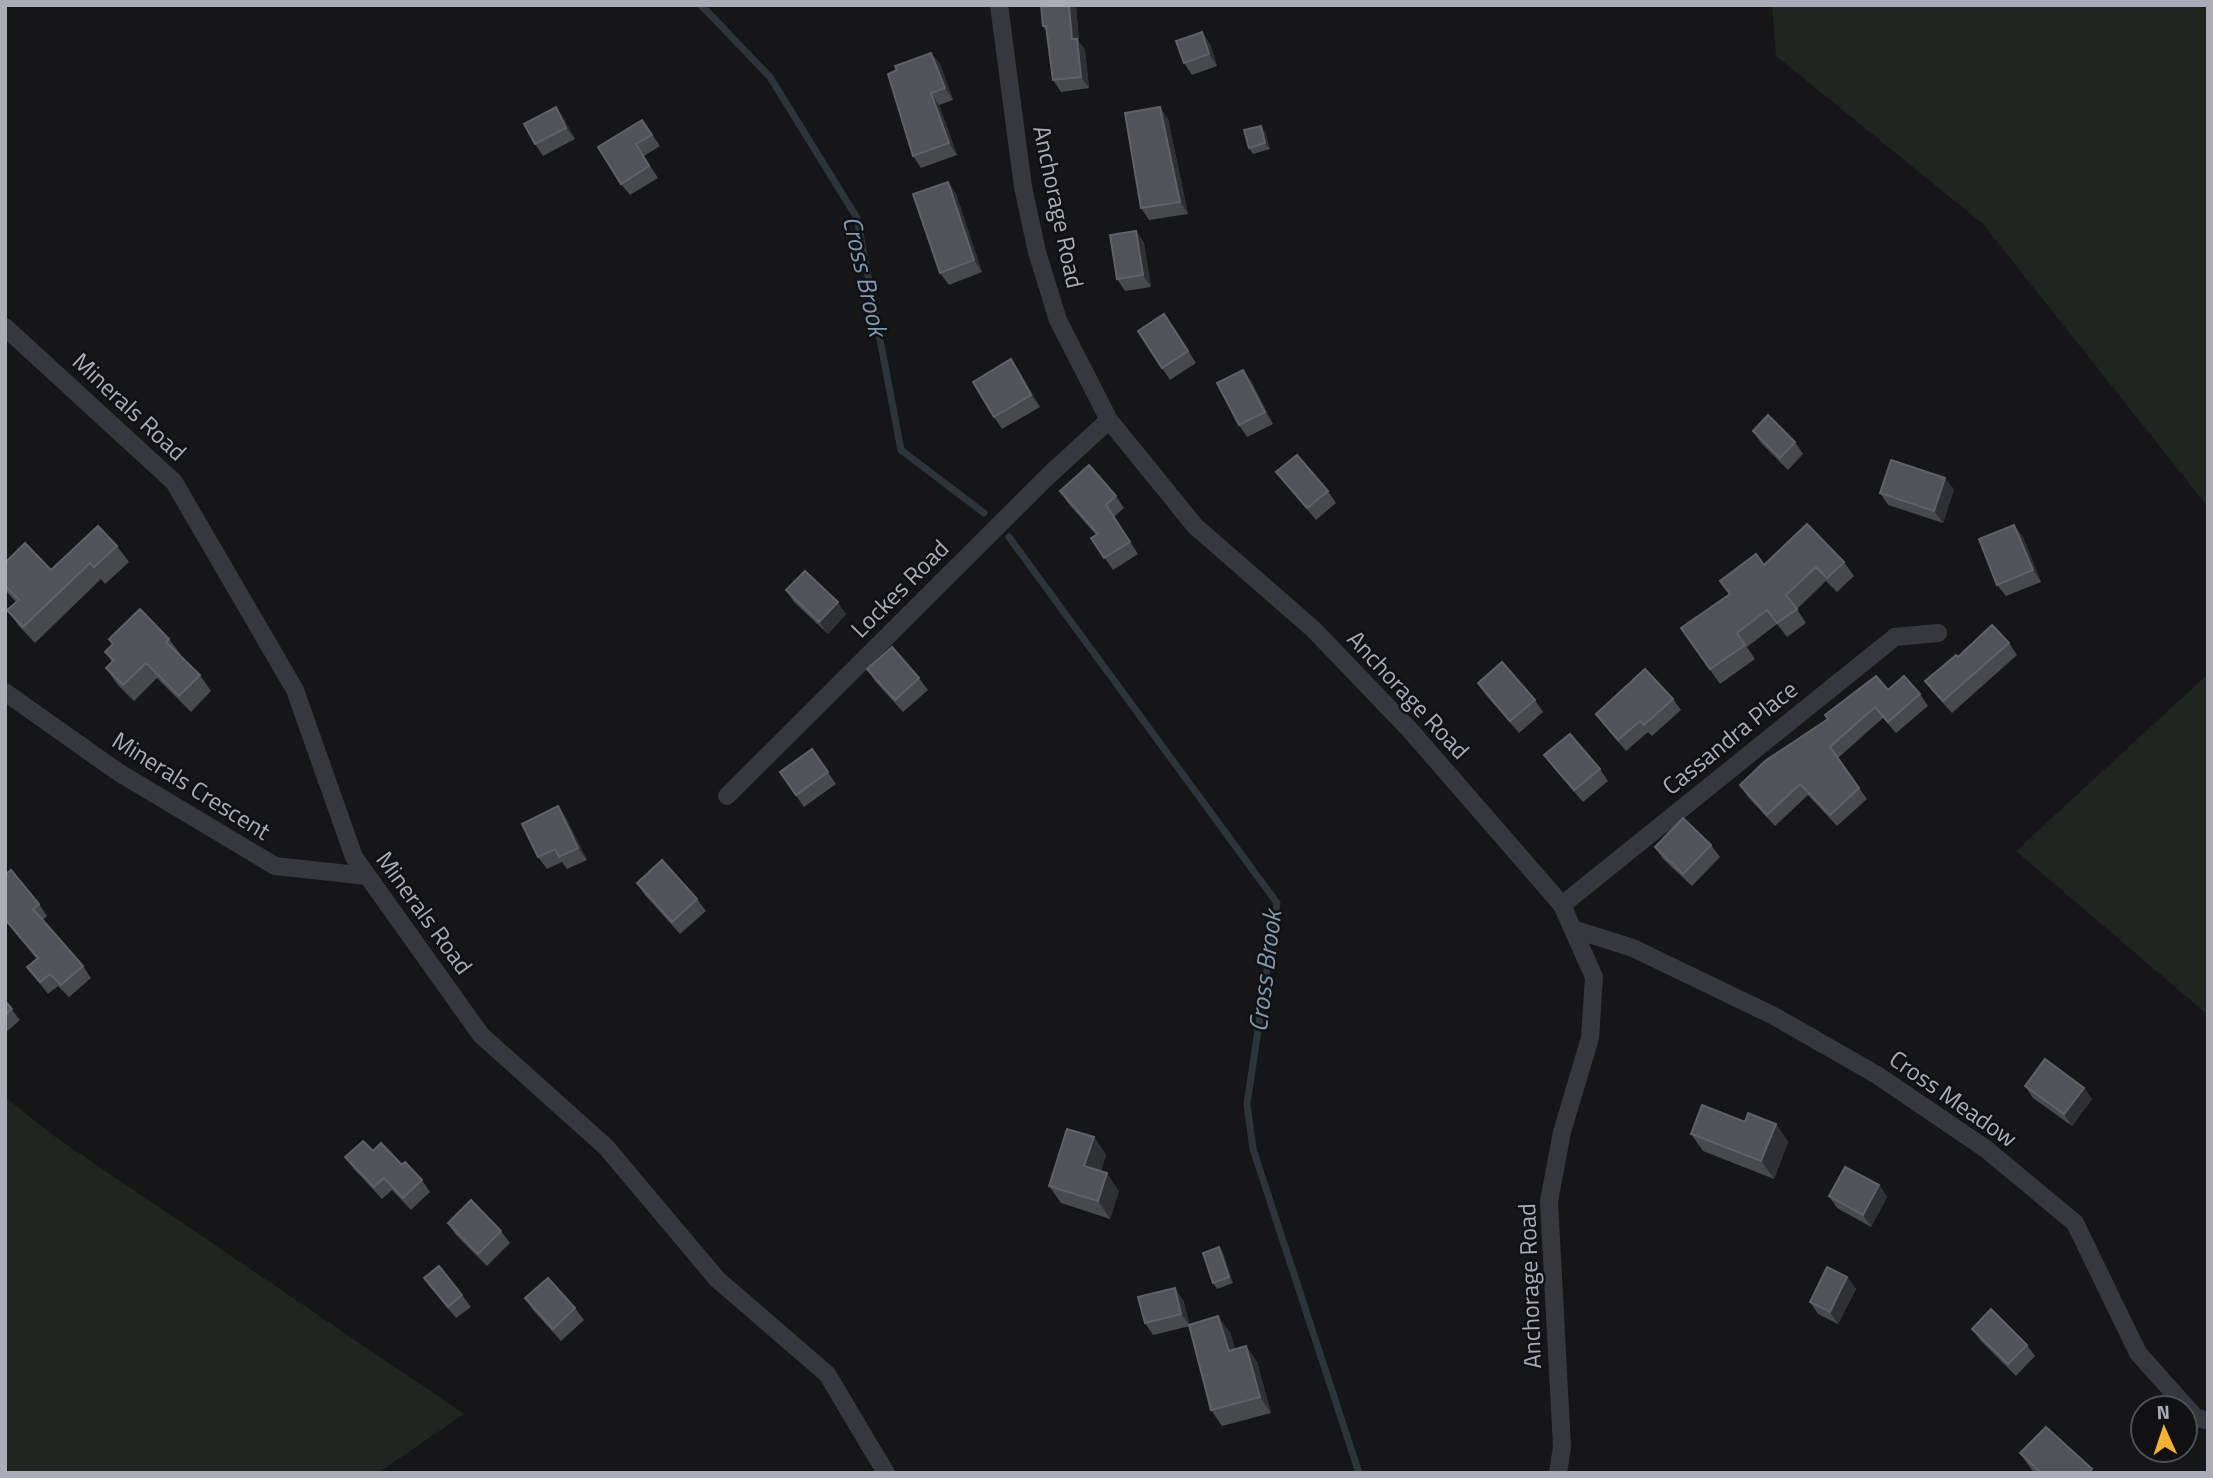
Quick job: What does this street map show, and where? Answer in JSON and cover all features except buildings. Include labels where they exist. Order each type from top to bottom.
[{"type":"street","name":"Anchorage Road","points":[[999,5],[1023,187],[1037,251],[1058,320],[1109,420],[1195,526],[1312,629],[1410,730],[1562,905],[1594,976],[1590,1038],[1562,1132],[1549,1201],[1562,1447],[1558,1473]]},
{"type":"street","name":"Minerals Road","points":[[5,327],[174,482],[295,690],[354,858],[481,1035],[606,1146],[717,1279],[827,1374],[886,1473]]},
{"type":"street","name":"Lockes Road","points":[[727,796],[1047,477],[1109,420]]},
{"type":"street","name":"Cassandra Place","points":[[1562,905],[1895,637],[1938,633]]},
{"type":"street","name":"Minerals Crescent","points":[[5,692],[118,772],[275,866],[368,876]]},
{"type":"street","name":"Cross Meadow","points":[[1573,929],[1633,948],[1774,1016],[1877,1075],[1986,1149],[2075,1223],[2138,1353],[2194,1417],[2208,1421]]},
{"type":"shaded area","points":[[1772,5],[2208,5],[2208,507],[1983,224],[1776,56]]},
{"type":"shaded area","points":[[2208,674],[2208,1015],[2016,851]]},
{"type":"shaded area","points":[[5,1097],[54,1136],[464,1414],[378,1473],[5,1473]]},
{"type":"waterway","name":"Cross Brook","points":[[701,5],[770,77],[857,218],[901,450],[984,513]]},
{"type":"waterway","name":"Cross Brook","points":[[1009,537],[1277,903],[1247,1104],[1253,1149],[1359,1473]]}]
